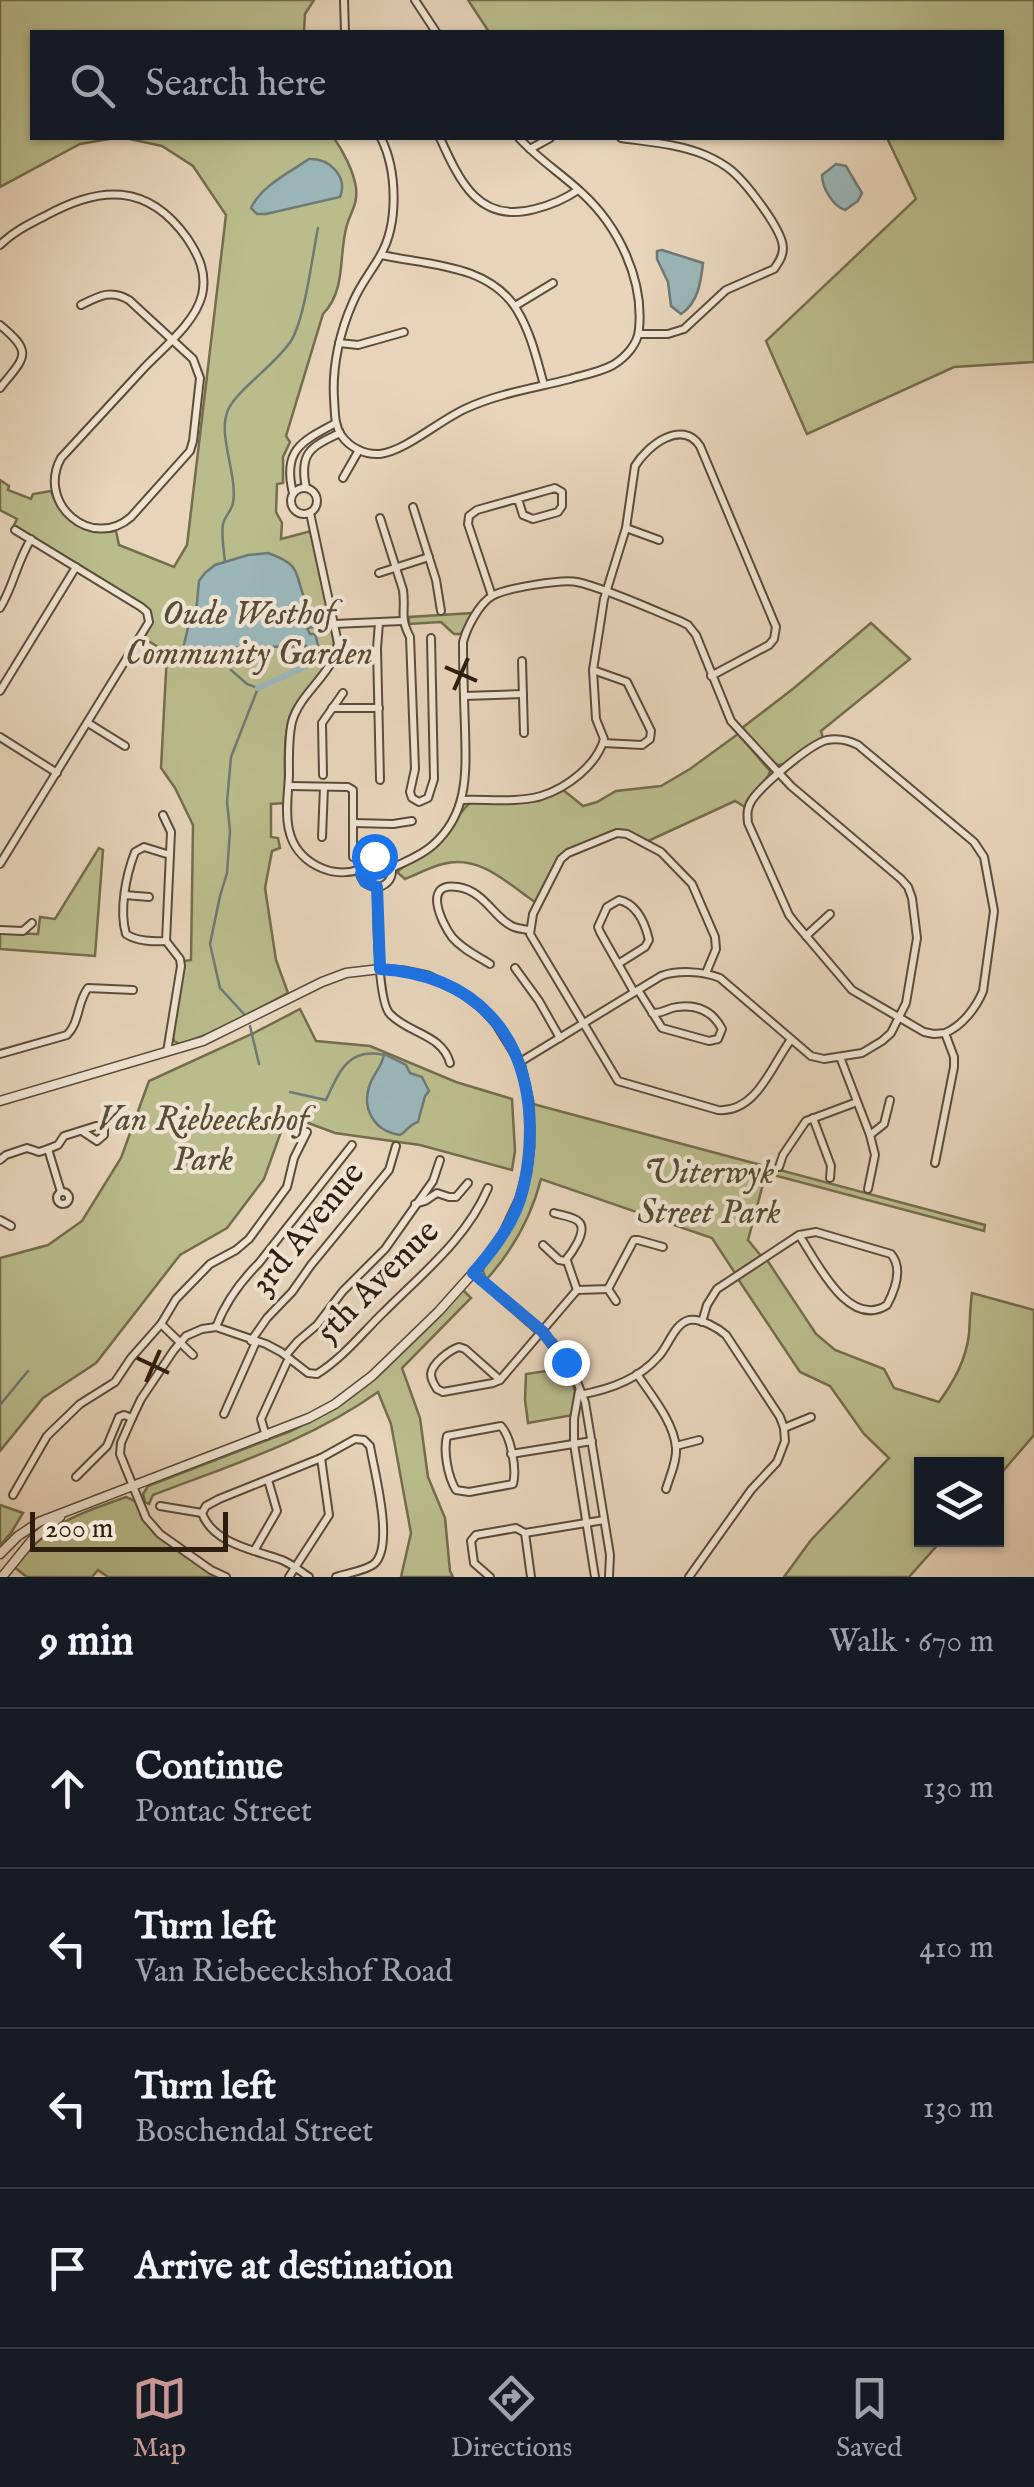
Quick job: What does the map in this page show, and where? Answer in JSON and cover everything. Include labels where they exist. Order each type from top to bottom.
[{"type":"street","points":[[344,0],[345,30]]},
{"type":"street","points":[[414,0],[435,30]]},
{"type":"street","points":[[382,140],[390,160],[390,228],[381,255],[354,300],[339,343],[334,387],[340,433],[347,442],[374,454],[395,451],[464,409],[501,395],[617,363],[639,334],[630,264],[619,240],[578,190],[521,140]]},
{"type":"street","points":[[441,140],[469,191],[495,210],[526,211],[578,190]]},
{"type":"street","points":[[530,149],[546,140]]},
{"type":"street","points":[[634,140],[685,148],[725,166],[743,183],[776,229],[782,248],[774,269],[717,296],[684,329],[668,334],[639,334]]},
{"type":"street","points":[[0,245],[10,235],[74,200],[120,194],[156,207],[177,225],[195,250],[204,276],[199,304],[192,316],[171,339],[58,464],[54,482],[58,500],[70,516],[89,526],[109,529],[127,521],[190,451],[200,374],[171,339],[121,296],[104,294],[81,304]]},
{"type":"street","points":[[381,255],[475,274],[500,290],[515,306],[532,344],[544,386]]},
{"type":"street","points":[[515,306],[552,283]]},
{"type":"street","points":[[0,325],[18,340],[23,355],[0,388]]},
{"type":"street","points":[[339,343],[358,345],[404,332]]},
{"type":"street","points":[[294,494],[290,469],[294,451],[302,441],[336,423]]},
{"type":"street","points":[[306,488],[303,470],[307,454],[340,433]]},
{"type":"street","points":[[462,800],[546,794],[581,773],[603,744],[596,719],[593,670],[606,592],[626,528],[635,466],[671,435],[682,433],[694,437],[700,446],[776,627],[769,645],[712,676]]},
{"type":"street","points":[[343,478],[360,450]]},
{"type":"street","points":[[492,596],[468,524],[469,516],[477,510],[555,488],[563,496],[558,512],[533,519],[524,515],[518,499]]},
{"type":"street","points":[[299,489],[312,491],[317,500],[314,509],[301,514],[294,510],[294,494],[299,489]]},
{"type":"street","points":[[413,507],[436,580],[441,611]]},
{"type":"street","points":[[310,513],[338,643],[335,656],[293,719],[289,830],[300,853],[316,866],[354,872],[367,859],[378,856],[388,861],[392,876],[377,887],[365,882],[361,869]]},
{"type":"street","points":[[380,518],[404,595],[402,621],[411,647],[414,769],[410,792],[414,800],[421,802],[428,798],[434,779],[430,638]]},
{"type":"street","points":[[626,528],[660,540]]},
{"type":"street","points":[[0,864],[149,618],[142,607],[15,530]]},
{"type":"street","points":[[0,608],[12,586],[16,564],[31,539]]},
{"type":"street","points":[[379,574],[429,556]]},
{"type":"street","points":[[0,691],[76,567]]},
{"type":"street","points":[[392,868],[436,842],[452,822],[462,800],[466,774],[464,637],[483,605],[492,596],[564,581],[606,592],[688,626],[696,635],[730,721],[779,773],[908,887],[918,931],[908,997],[900,1018],[882,1042],[862,1053],[814,1058],[724,982],[706,974],[669,973],[520,1062]]},
{"type":"street","points":[[334,624],[402,621]]},
{"type":"street","points":[[379,623],[380,780]]},
{"type":"street","points":[[522,661],[524,734]]},
{"type":"street","points":[[593,670],[627,682],[651,731],[650,739],[642,745],[603,744]]},
{"type":"street","points":[[323,775],[321,726],[344,693]]},
{"type":"street","points":[[464,696],[523,694]]},
{"type":"street","points":[[332,708],[379,708]]},
{"type":"street","points":[[88,723],[125,746]]},
{"type":"street","points":[[0,737],[57,773]]},
{"type":"street","points":[[834,739],[853,742],[979,847],[994,912],[983,991],[958,1026],[942,1034],[924,1032],[852,990],[789,915],[748,818],[752,800],[779,773],[816,744],[834,739]]},
{"type":"street","points":[[288,786],[353,790],[353,858]]},
{"type":"street","points":[[322,837],[324,787]]},
{"type":"street","points":[[163,815],[171,830],[166,941],[181,966],[167,1052]]},
{"type":"street","points":[[354,824],[412,821]]},
{"type":"street","points":[[706,974],[716,942],[692,884],[661,852],[622,833],[612,834],[561,859],[533,914],[530,930],[534,944],[616,1080],[723,1111],[738,1109],[751,1100],[790,1041]]},
{"type":"street","points":[[166,941],[126,934],[125,895],[135,852],[144,847],[170,855]]},
{"type":"street","points":[[490,964],[460,946],[450,934],[438,910],[439,892],[452,886],[463,887],[489,904],[511,926],[530,930]]},
{"type":"street","points":[[377,887],[380,969],[388,1012],[438,1043],[448,1054],[450,1064]]},
{"type":"street","points":[[125,895],[149,897]]},
{"type":"street","points":[[618,964],[645,947],[649,940],[638,913],[619,900],[606,907],[598,927],[618,964],[662,1028],[709,1041],[718,1038],[722,1029],[700,1007],[678,1006],[652,1013]]},
{"type":"street","points":[[806,936],[830,914]]},
{"type":"street","points":[[0,930],[23,930],[32,923]]},
{"type":"street","points":[[515,968],[560,1038]]},
{"type":"street","points":[[0,1101],[203,1041],[346,973],[404,971],[428,976],[461,992],[496,1023],[520,1062],[530,1146],[524,1185],[510,1222],[496,1244],[439,1311],[358,1388],[309,1418],[33,1525],[0,1554]]},
{"type":"street","points":[[0,1054],[68,1035],[85,990],[93,986],[133,990]]},
{"type":"street","points":[[934,1163],[954,1067],[954,1057],[942,1034]]},
{"type":"street","points":[[840,1056],[870,1135],[875,1161],[868,1189]]},
{"type":"street","points":[[870,1135],[884,1124],[890,1100]]},
{"type":"street","points":[[779,1168],[802,1127],[813,1118],[856,1102]]},
{"type":"street","points":[[813,1118],[832,1166],[830,1178]]},
{"type":"street","points":[[0,1160],[6,1154],[27,1148],[39,1152],[48,1149],[58,1145],[64,1136],[82,1132]]},
{"type":"street","points":[[13,1495],[47,1436],[80,1404],[115,1382],[183,1291],[210,1264],[249,1239],[287,1188],[294,1158],[308,1132]]},
{"type":"street","points":[[216,1327],[246,1276],[352,1145]]},
{"type":"street","name":"3rd Avenue","points":[[224,1414],[267,1318],[389,1170],[396,1146]]},
{"type":"street","points":[[48,1149],[61,1192]]},
{"type":"street","points":[[266,1436],[262,1418],[286,1358],[385,1248],[433,1180],[440,1160]]},
{"type":"street","points":[[415,1204],[436,1193],[456,1196],[468,1183]]},
{"type":"street","name":"5th Avenue","points":[[286,1358],[314,1374],[340,1357],[461,1235],[488,1188]]},
{"type":"street","points":[[554,1213],[578,1221],[582,1228],[567,1260],[577,1290]]},
{"type":"street","points":[[0,1220],[11,1226]]},
{"type":"street","points":[[702,1322],[717,1289],[799,1235],[816,1232],[891,1254],[898,1267],[889,1302],[873,1311],[846,1303],[799,1235]]},
{"type":"street","points":[[608,1289],[634,1240],[664,1247]]},
{"type":"street","points":[[543,1245],[559,1260],[567,1260]]},
{"type":"street","points":[[473,1273],[542,1331],[560,1352],[580,1392],[610,1555],[609,1577]]},
{"type":"street","points":[[500,1380],[459,1347],[432,1372],[435,1386],[441,1392],[500,1380],[577,1290],[608,1289]]},
{"type":"street","points":[[608,1289],[616,1301]]},
{"type":"street","points":[[580,1392],[613,1388],[637,1374],[659,1356],[682,1323],[693,1320],[726,1335],[780,1417],[784,1447],[777,1462],[751,1490],[689,1577]]},
{"type":"street","points":[[161,1324],[193,1355]]},
{"type":"street","points":[[226,1577],[152,1527],[120,1454],[121,1443],[149,1386],[180,1343],[194,1332],[216,1327],[266,1344],[286,1358]]},
{"type":"street","points":[[637,1374],[666,1421],[676,1446],[666,1488]]},
{"type":"street","points":[[580,1392],[574,1444],[595,1577]]},
{"type":"street","points":[[76,1477],[107,1446],[119,1417],[132,1418]]},
{"type":"street","points":[[784,1428],[811,1417]]},
{"type":"street","points":[[502,1426],[511,1454],[515,1475],[510,1486],[460,1492],[452,1484],[445,1438],[502,1426]]},
{"type":"street","points":[[202,1513],[210,1503],[360,1438],[370,1446],[384,1533],[374,1564],[336,1577]]},
{"type":"street","points":[[676,1446],[698,1440]]},
{"type":"street","points":[[511,1454],[592,1441]]},
{"type":"street","points":[[289,1577],[329,1515],[321,1458]]},
{"type":"street","points":[[254,1551],[277,1512],[268,1480]]},
{"type":"street","points":[[160,1506],[202,1513]]},
{"type":"street","points":[[2,1577],[41,1532],[73,1510]]},
{"type":"street","points":[[202,1513],[206,1523],[235,1544],[295,1567],[309,1577]]},
{"type":"street","points":[[490,1577],[474,1564],[471,1543],[476,1535],[604,1520]]},
{"type":"street","points":[[525,1532],[531,1577]]},
{"type":"green space","points":[[0,0],[314,0],[305,14],[304,30],[30,30],[30,140],[103,140],[80,144],[0,187]]},
{"type":"green space","points":[[468,0],[1034,0],[1034,362],[954,367],[807,434],[766,341],[916,199],[888,140],[1004,140],[1004,30],[488,30]]},
{"type":"green space","name":"Oude Westhof Community Garden","points":[[134,140],[335,140],[351,169],[356,194],[344,236],[339,283],[323,314],[286,436],[290,442],[283,457],[283,483],[277,484],[276,512],[282,523],[281,539],[311,531],[334,642],[328,662],[290,716],[285,747],[285,803],[271,804],[271,837],[278,838],[280,848],[272,851],[265,888],[276,960],[288,993],[214,1032],[180,1044],[173,1037],[184,961],[191,960],[193,825],[161,768],[167,653],[144,638],[151,621],[144,605],[14,525],[17,519],[0,510],[0,480],[9,486],[8,490],[31,499],[33,494],[51,491],[61,509],[76,523],[95,531],[116,531],[119,545],[174,567],[187,545],[226,215],[193,166],[162,146]]},
{"type":"green space","points":[[474,613],[461,634],[454,634],[441,622],[409,624],[409,617]]},
{"type":"green space","points":[[871,623],[910,659],[821,731],[823,738],[786,764],[773,762],[742,728]]},
{"type":"green space","points":[[738,734],[770,771],[745,807],[735,801],[648,841],[625,830],[615,830],[564,852],[535,902],[492,872],[469,863],[443,864],[405,879],[397,872],[439,844],[470,803],[539,801],[562,789],[583,806],[616,791],[661,786]]},
{"type":"green space","points":[[99,848],[103,850],[95,956],[0,949],[0,933],[38,934],[40,917],[55,919]]},
{"type":"green space","name":"Van Riebeeckshof Park","points":[[300,1009],[316,1041],[370,1046],[456,1082],[512,1099],[512,1170],[420,1145],[335,1133],[287,1115],[264,1179],[227,1228],[180,1255],[96,1363],[43,1398],[0,1451],[0,1258],[48,1245],[82,1221],[121,1158],[149,1081]]},
{"type":"green space","name":"Uiterwyk Street Park","points":[[533,1104],[985,1225],[984,1231],[766,1173],[748,1240],[761,1256],[735,1273],[712,1238],[541,1179],[520,1233],[486,1280],[484,1266],[511,1226],[526,1191]]},
{"type":"green space","points":[[767,1260],[816,1334],[835,1350],[884,1369],[894,1388],[939,1402],[965,1353],[972,1293],[1034,1310],[1034,1435],[1004,1470],[1004,1457],[914,1457],[914,1547],[936,1547],[909,1577],[784,1577],[811,1540],[889,1458],[864,1434],[830,1386],[800,1372],[738,1279]]},
{"type":"green space","points":[[463,1290],[471,1298],[402,1368],[420,1418],[428,1477],[445,1518],[453,1577],[401,1577],[411,1533],[391,1424],[378,1392],[325,1425],[153,1495],[149,1504],[145,1502],[143,1494],[148,1486],[291,1431],[336,1408],[379,1375]]},
{"type":"green space","points":[[567,1368],[575,1391],[573,1415],[528,1423],[526,1374]]},
{"type":"green space","points":[[126,1497],[135,1501],[155,1534],[217,1577],[108,1577],[98,1570],[92,1577],[27,1577],[14,1567],[64,1522]]},
{"type":"green space","points":[[0,1505],[23,1513],[0,1545]]},
{"type":"water","points":[[309,159],[324,162],[335,170],[341,182],[340,197],[266,214],[257,214],[251,208],[269,186]]},
{"type":"water","points":[[836,164],[846,166],[862,193],[845,210],[832,201],[822,180],[822,175]]},
{"type":"water","points":[[657,251],[703,263],[695,298],[681,314],[671,306],[668,282],[657,259]]},
{"type":"water","points":[[268,553],[288,562],[296,572],[320,626],[307,628],[315,634],[319,649],[183,649],[190,619],[196,613],[199,581],[205,573],[215,565]]},
{"type":"water","points":[[384,1054],[422,1077],[429,1091],[418,1122],[400,1135],[377,1124],[367,1102],[370,1084]]},
{"type":"waterway","points":[[225,562],[223,524],[234,492],[225,420],[233,402],[276,359],[296,331],[318,228]]},
{"type":"waterway","points":[[258,688],[311,664],[313,649]]},
{"type":"waterway","points":[[231,670],[258,688],[231,757],[227,873],[210,944],[220,988],[244,1014]]},
{"type":"waterway","points":[[250,1026],[259,1064]]},
{"type":"waterway","points":[[290,1092],[326,1100],[341,1071],[353,1058],[372,1053],[384,1055]]},
{"type":"waterway","points":[[0,1405],[28,1371]]},
{"type":"route","points":[[374,856],[364,862],[361,874],[365,882],[377,887],[380,969],[428,976],[461,992],[496,1023],[520,1062],[530,1124],[524,1185],[510,1222],[473,1273],[542,1331],[566,1362]]}]
